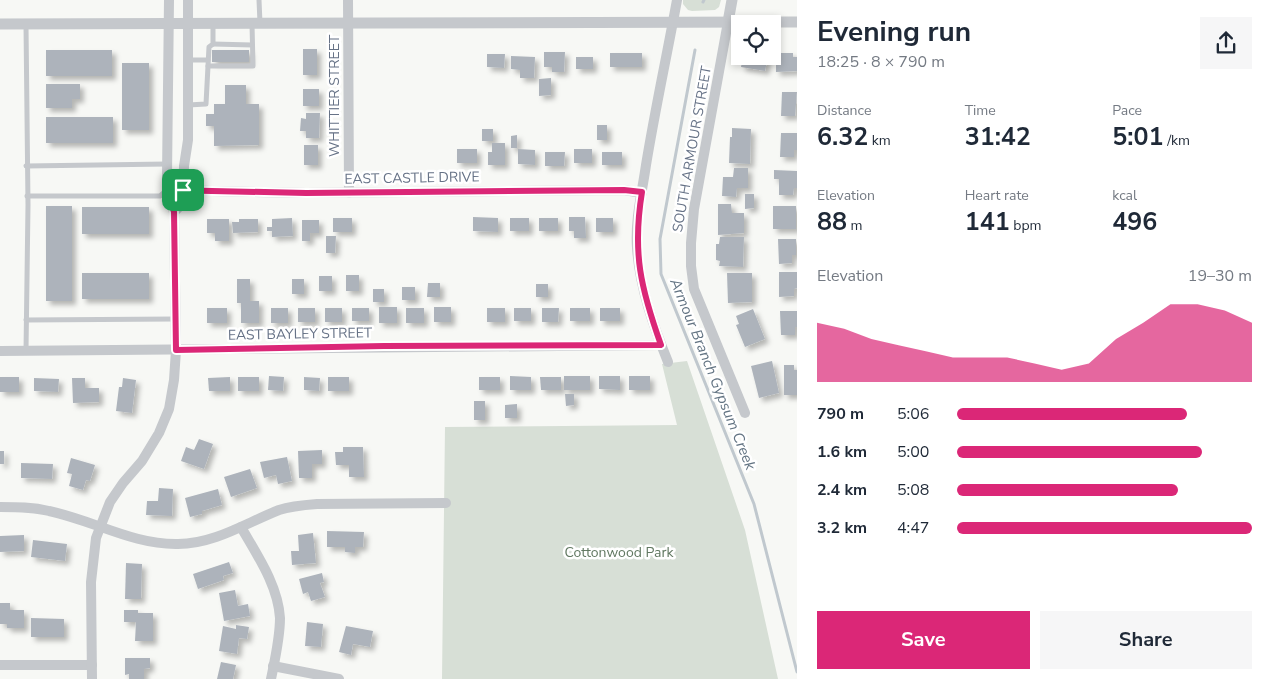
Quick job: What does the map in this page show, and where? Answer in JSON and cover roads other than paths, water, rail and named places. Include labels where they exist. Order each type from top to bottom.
[{"type":"street","points":[[92,679],[92,567],[96,538],[110,502],[142,461],[159,433],[169,409],[172,393],[176,350],[174,212],[168,190],[167,164],[169,0]]},
{"type":"street","points":[[174,212],[183,202],[188,140],[188,0]]},
{"type":"street","name":"WHITTIER STREET","points":[[348,0],[349,193]]},
{"type":"street","points":[[668,362],[645,296],[639,269],[636,228],[677,0]]},
{"type":"street","name":"SOUTH ARMOUR STREET","points":[[732,0],[694,209],[691,266],[694,289],[745,413]]},
{"type":"street","points":[[0,24],[797,22]]},
{"type":"street","name":"EAST CASTLE DRIVE","points":[[168,190],[349,193],[614,190],[642,192]]},
{"type":"street","name":"EAST BAYLEY STREET","points":[[0,351],[384,346],[661,345]]},
{"type":"street","points":[[0,507],[34,508],[51,511],[133,538],[158,544],[192,544],[212,539],[281,510],[300,505],[446,503]]},
{"type":"street","points":[[241,527],[262,563],[277,600],[280,618],[279,633],[271,679]]},
{"type":"street","points":[[0,665],[92,665]]},
{"type":"street","points":[[273,666],[339,679]]},
{"type":"lane","points":[[188,60],[253,66],[252,44],[259,0]]},
{"type":"lane","points":[[212,23],[213,44]]},
{"type":"lane","points":[[26,24],[26,351]]},
{"type":"lane","points":[[187,105],[206,104],[209,47],[213,44],[238,47],[252,44]]},
{"type":"lane","points":[[223,44],[223,50]]},
{"type":"lane","points":[[26,166],[167,164]]},
{"type":"lane","points":[[27,196],[160,196],[168,190]]},
{"type":"lane","points":[[26,320],[175,319]]},
{"type":"waterway","name":"Armour Branch Gypsum Creek","points":[[695,50],[660,239],[661,274],[754,504],[797,672]]},
{"type":"park label","name":"Cottonwood Park","points":[[619,552]]}]
